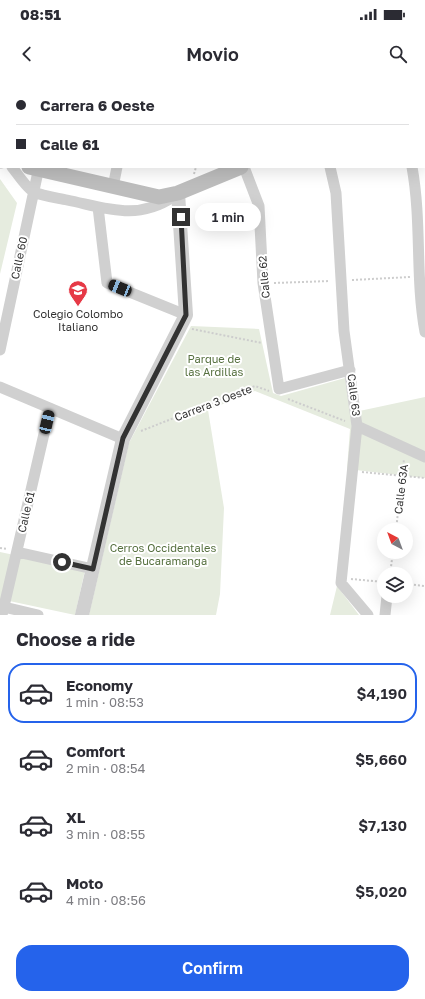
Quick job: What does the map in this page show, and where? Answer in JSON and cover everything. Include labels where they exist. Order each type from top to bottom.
[{"type":"main road","points":[[35,168],[159,197],[178,193],[240,168]]},
{"type":"street","points":[[13,168],[34,192],[114,211],[131,212],[148,209],[164,203],[178,193]]},
{"type":"street","name":"Calle 60","points":[[0,350],[34,192],[35,168]]},
{"type":"street","points":[[113,187],[117,168]]},
{"type":"street","name":"Calle 62","points":[[242,168],[258,206],[263,283],[273,346],[276,391]]},
{"type":"street","name":"Calle 63","points":[[330,168],[336,192],[344,331],[358,426],[342,578]]},
{"type":"street","points":[[412,168],[417,199],[420,298],[425,332]]},
{"type":"street","points":[[82,615],[123,438],[183,321],[178,193]]},
{"type":"street","points":[[98,207],[106,283],[183,321]]},
{"type":"street","points":[[276,391],[350,370]]},
{"type":"street","points":[[0,387],[123,438]]},
{"type":"street","name":"Calle 61","points":[[2,610],[50,408]]},
{"type":"street","points":[[358,426],[425,457]]},
{"type":"street","points":[[17,552],[93,569]]},
{"type":"street","points":[[342,578],[341,583],[368,615]]},
{"type":"street","points":[[385,615],[387,603]]},
{"type":"street","points":[[2,610],[38,615]]},
{"type":"path","points":[[183,321],[273,346]]},
{"type":"path","name":"Carrera 3 Oeste","points":[[123,438],[255,386],[276,391]]},
{"type":"path","points":[[288,399],[358,426]]},
{"type":"path","name":"Calle 63A","points":[[397,523],[405,448]]},
{"type":"path","points":[[353,471],[425,478]]},
{"type":"path","points":[[342,578],[377,581]]},
{"type":"path","points":[[413,585],[425,586]]},
{"type":"green space","points":[[0,179],[17,203],[0,274]]},
{"type":"green space","points":[[191,326],[259,329],[273,393],[281,396],[345,378],[350,413],[425,397],[425,478],[347,469],[350,429],[255,391],[208,410],[224,508],[220,594],[216,615],[89,615],[129,443]]},
{"type":"green space","points":[[0,552],[85,570],[75,615],[0,599]]},
{"type":"green space","points":[[337,586],[359,615],[330,615]]},
{"type":"place","name":"Colegio Colombo Italiano","points":[[78,307]]},
{"type":"route","points":[[62,562],[93,569],[123,438],[186,315],[181,217]]},
{"type":"park label","name":"Parque de las Ardillas","points":[[214,365]]},
{"type":"park label","name":"Cerros Occidentales de Bucaramanga","points":[[163,554]]}]
